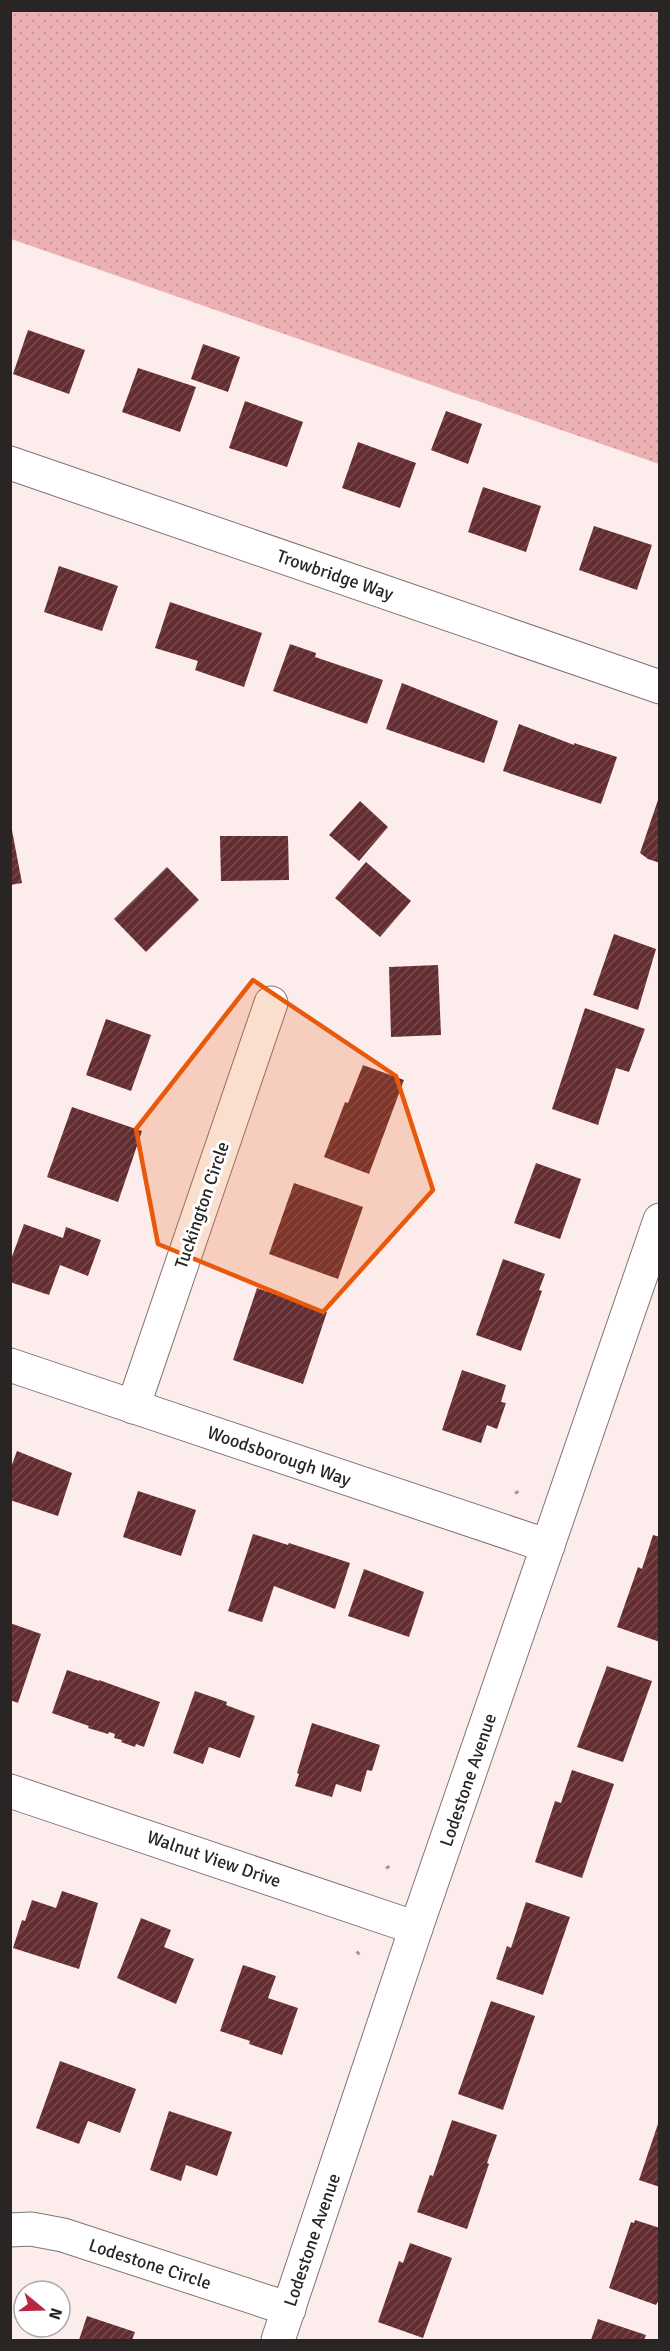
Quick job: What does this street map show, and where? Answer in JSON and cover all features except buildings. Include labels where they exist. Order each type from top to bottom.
[{"type":"street","name":"Trowbridge Way","points":[[10,463],[660,687]]},
{"type":"street","name":"Tuckington Circle","points":[[133,1407],[271,1003]]},
{"type":"street","name":"Lodestone Avenue","points":[[278,2340],[416,1928],[660,1220]]},
{"type":"street","name":"Woodsborough Way","points":[[10,1365],[548,1546]]},
{"type":"street","name":"Walnut View Drive","points":[[10,1791],[416,1928]]},
{"type":"street","name":"Lodestone Circle","points":[[10,2230],[31,2229],[63,2235],[288,2309]]},
{"type":"highlighted area","points":[[253,980],[396,1076],[433,1190],[323,1312],[158,1244],[136,1129]]},
{"type":"shaded area","points":[[11,10],[659,11],[659,464],[11,239]]}]
